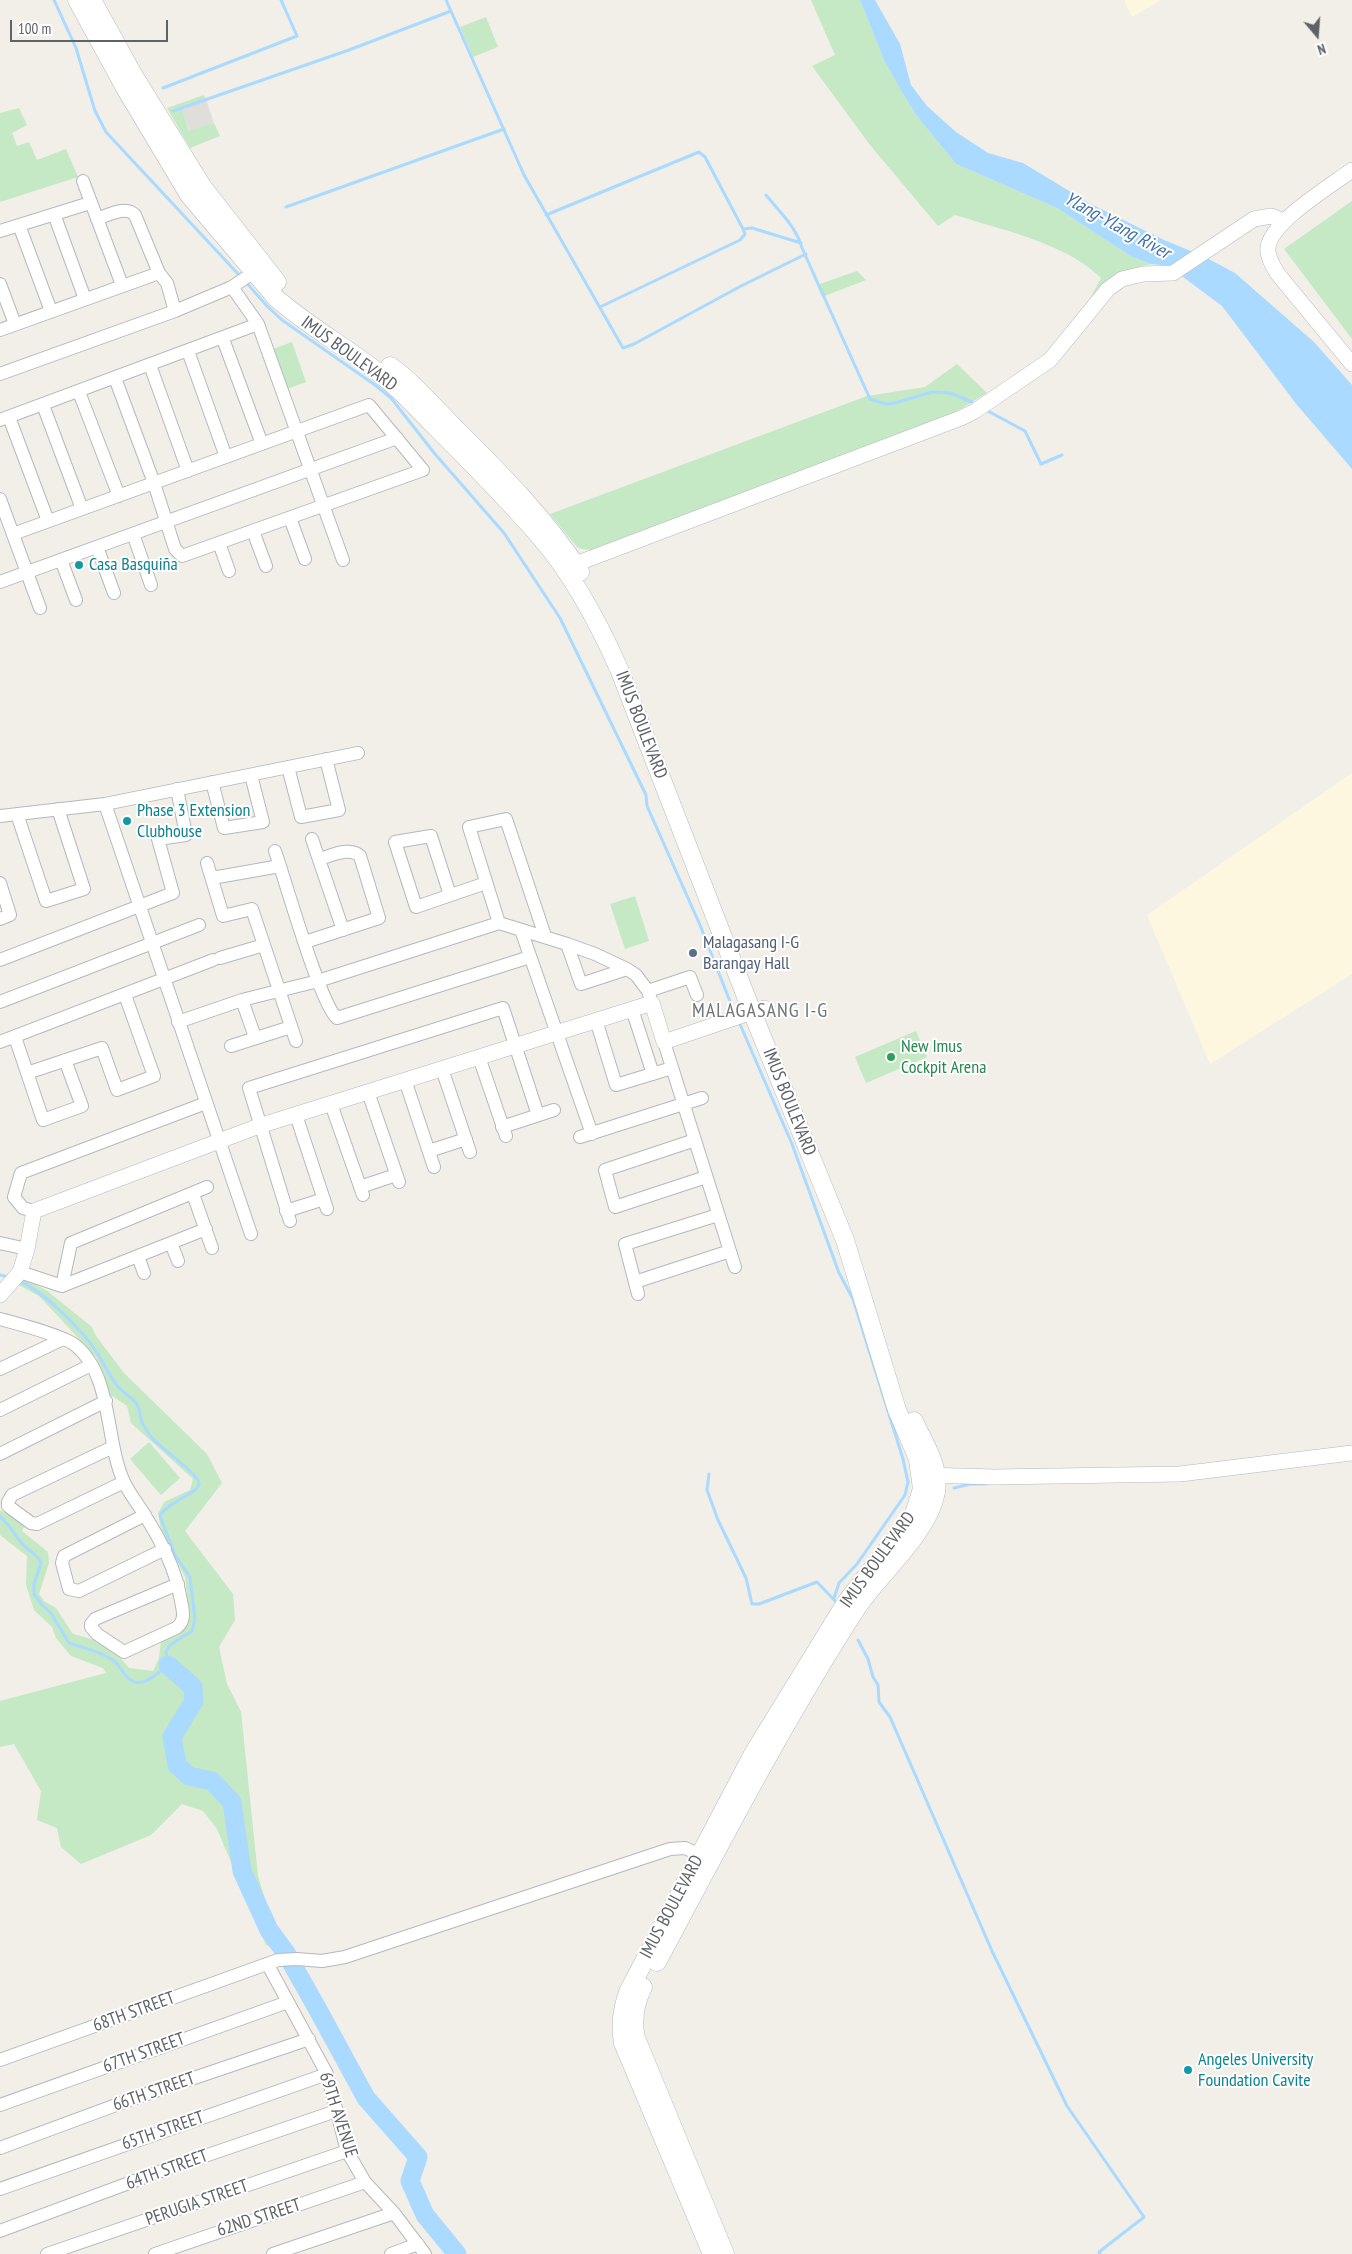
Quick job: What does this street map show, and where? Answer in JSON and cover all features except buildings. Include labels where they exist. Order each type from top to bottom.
[{"type":"main road","name":"IMUS BOULEVARD","points":[[76,0],[125,88],[189,195],[243,279],[277,300],[387,378],[569,566],[604,611],[630,666],[758,1010],[855,1235],[908,1406],[932,1456],[929,1475],[936,1492],[926,1519],[857,1608],[706,1857],[628,1992],[622,2008],[620,2026],[623,2043],[712,2254]]},
{"type":"main road","name":"IMUS BOULEVARD","points":[[92,0],[134,76],[202,186],[275,279],[302,307],[393,368],[411,384],[487,460],[553,533],[569,566]]},
{"type":"main road","name":"IMUS BOULEVARD","points":[[706,1857],[639,1994],[633,2025],[642,2055],[725,2254]]},
{"type":"street","points":[[1352,170],[1283,221],[1272,235],[1268,248],[1270,262],[1277,273],[1352,364]]},
{"type":"street","points":[[83,181],[122,285]]},
{"type":"street","points":[[0,231],[90,203]]},
{"type":"street","points":[[97,219],[125,210],[131,211],[135,215],[159,273],[167,283],[176,311]]},
{"type":"street","points":[[54,214],[85,299]]},
{"type":"street","points":[[569,566],[961,418],[987,403],[1054,357],[1115,283],[1137,275],[1173,273],[1254,219],[1271,216],[1283,221]]},
{"type":"street","points":[[19,226],[51,311]]},
{"type":"street","points":[[0,330],[159,273]]},
{"type":"street","points":[[0,374],[176,311],[243,279],[343,560]]},
{"type":"street","points":[[0,284],[15,324]]},
{"type":"street","points":[[48,521],[5,419],[188,352],[258,324]]},
{"type":"street","points":[[222,339],[262,444]]},
{"type":"street","points":[[188,352],[226,457]]},
{"type":"street","points":[[150,365],[188,471]]},
{"type":"street","points":[[13,534],[82,510],[154,483],[369,405],[423,470],[324,507],[182,556],[175,549],[154,483],[115,378]]},
{"type":"street","points":[[79,392],[119,496]]},
{"type":"street","points":[[43,405],[82,510]]},
{"type":"street","points":[[0,582],[397,438]]},
{"type":"street","points":[[0,499],[40,608]]},
{"type":"street","points":[[290,518],[305,559]]},
{"type":"street","points":[[253,531],[266,566]]},
{"type":"street","points":[[132,534],[151,585]]},
{"type":"street","points":[[219,543],[229,571]]},
{"type":"street","points":[[97,547],[114,593]]},
{"type":"street","points":[[61,560],[76,600]]},
{"type":"street","points":[[0,816],[105,804],[358,753]]},
{"type":"street","points":[[288,767],[301,817],[339,810],[326,759]]},
{"type":"street","points":[[212,782],[224,828],[263,822],[251,775]]},
{"type":"street","points":[[0,960],[174,893],[158,839],[186,835],[177,789]]},
{"type":"street","points":[[105,804],[250,1234]]},
{"type":"street","points":[[17,814],[46,901],[84,889],[58,810]]},
{"type":"street","points":[[499,923],[469,827],[506,819],[545,936]]},
{"type":"street","points":[[450,895],[431,836],[395,842],[416,907],[486,883]]},
{"type":"street","points":[[312,839],[343,930]]},
{"type":"street","points":[[305,942],[379,918],[360,856],[351,850],[319,859]]},
{"type":"street","points":[[276,851],[318,981],[329,1009],[337,1018],[342,1018],[530,957]]},
{"type":"street","points":[[207,863],[223,916],[252,909],[296,1041]]},
{"type":"street","points":[[212,878],[280,866]]},
{"type":"street","points":[[0,883],[10,915],[0,919]]},
{"type":"street","points":[[178,1022],[242,1000],[318,981],[499,923],[545,936],[594,954],[636,975],[650,997],[735,1267]]},
{"type":"street","points":[[0,1002],[199,925]]},
{"type":"street","points":[[521,930],[557,1033],[586,1136],[702,1098]]},
{"type":"street","points":[[567,944],[581,984],[627,970]]},
{"type":"street","points":[[0,1042],[216,959],[264,945]]},
{"type":"street","points":[[206,1103],[21,1174],[15,1186],[14,1197],[23,1208],[34,1211],[259,1126],[632,1009],[650,997],[690,977],[697,994]]},
{"type":"street","points":[[28,1073],[102,1048],[116,1090],[154,1076],[125,995]]},
{"type":"street","points":[[242,1000],[255,1038]]},
{"type":"street","points":[[296,1115],[326,1204],[288,1216],[259,1126],[250,1088],[503,1008],[538,1115]]},
{"type":"street","points":[[632,1009],[653,1074]]},
{"type":"street","points":[[664,1042],[758,1010]]},
{"type":"street","points":[[596,1020],[616,1085],[672,1068]]},
{"type":"street","points":[[232,1046],[291,1027]]},
{"type":"street","points":[[15,1037],[44,1120],[82,1106],[65,1060]]},
{"type":"street","points":[[478,1057],[504,1132],[538,1115],[554,1110]]},
{"type":"street","points":[[442,1069],[470,1152]]},
{"type":"street","points":[[405,1080],[434,1167]]},
{"type":"street","points":[[331,1104],[361,1191],[397,1178],[368,1092]]},
{"type":"street","points":[[429,1151],[466,1139]]},
{"type":"street","points":[[695,1140],[605,1170],[615,1207],[706,1177]]},
{"type":"street","points":[[62,1286],[71,1243],[207,1187]]},
{"type":"street","points":[[193,1194],[212,1248]]},
{"type":"street","points":[[34,1211],[27,1250],[11,1281],[62,1286],[206,1229]]},
{"type":"street","points":[[718,1215],[625,1244],[636,1288],[730,1251]]},
{"type":"street","points":[[0,1243],[27,1250]]},
{"type":"street","points":[[171,1243],[178,1262]]},
{"type":"street","points":[[138,1256],[144,1273]]},
{"type":"street","points":[[0,1319],[63,1339],[75,1345],[91,1365],[106,1401],[113,1447],[124,1482],[165,1549],[178,1584],[183,1616],[180,1625],[129,1651],[120,1650],[97,1634],[91,1627],[96,1619],[178,1584]]},
{"type":"street","points":[[0,1369],[63,1339]]},
{"type":"street","points":[[0,1410],[91,1365]]},
{"type":"street","points":[[0,1454],[106,1401]]},
{"type":"street","points":[[113,1447],[12,1495],[8,1506],[31,1523],[37,1524],[124,1482]]},
{"type":"street","points":[[929,1475],[994,1477],[1180,1474],[1352,1453]]},
{"type":"street","points":[[145,1515],[64,1556],[62,1563],[69,1589],[79,1591],[165,1549]]},
{"type":"street","name":"68TH STREET","points":[[0,2060],[268,1964],[290,1959],[313,1961],[346,1957],[670,1849],[684,1848],[706,1857]]},
{"type":"street","name":"69TH AVENUE","points":[[268,1964],[327,2074],[347,2151],[364,2182],[394,2213],[422,2249]]},
{"type":"street","name":"67TH STREET","points":[[0,2105],[288,2002]]},
{"type":"street","name":"66TH STREET","points":[[0,2148],[132,2099],[309,2039]]},
{"type":"street","name":"65TH STREET","points":[[0,2189],[327,2074]]},
{"type":"street","name":"64TH STREET","points":[[0,2231],[164,2170],[336,2111]]},
{"type":"street","name":"PERUGIA STREET","points":[[47,2254],[347,2151]]},
{"type":"street","name":"62ND STREET","points":[[155,2254],[364,2182]]},
{"type":"street","points":[[273,2254],[394,2213]]},
{"type":"street","points":[[391,2254],[422,2249]]},
{"type":"shaded area","points":[[1124,0],[1161,0],[1132,17]]},
{"type":"shaded area","points":[[206,100],[214,123],[190,132],[182,109]]},
{"type":"shaded area","points":[[1352,773],[1352,974],[1210,1064],[1147,915]]},
{"type":"green space","points":[[811,0],[860,0],[884,60],[900,89],[916,115],[956,164],[1057,208],[1132,257],[1151,264],[1131,269],[1115,276],[1082,313],[1101,278],[1087,266],[1052,247],[1032,239],[955,215],[938,226],[870,145],[812,66],[835,55]]},
{"type":"green space","points":[[486,17],[498,47],[473,57],[460,27]]},
{"type":"green space","points":[[204,95],[206,100],[182,109],[189,131],[214,123],[220,136],[190,148],[167,108]]},
{"type":"green space","points":[[19,108],[27,125],[12,133],[17,146],[29,142],[37,160],[66,149],[78,177],[0,202],[0,113]]},
{"type":"green space","points":[[1352,201],[1352,339],[1284,249]]},
{"type":"green space","points":[[857,271],[866,280],[822,297],[817,285]]},
{"type":"green space","points":[[292,342],[306,382],[284,390],[270,350]]},
{"type":"green space","points":[[957,364],[987,393],[955,412],[591,550],[577,547],[550,514],[867,396],[925,387]]},
{"type":"green space","points":[[635,896],[649,941],[625,949],[610,904]]},
{"type":"green space","name":"New Imus Cockpit Arena","points":[[916,1031],[927,1057],[866,1083],[855,1057]]},
{"type":"green space","points":[[22,1278],[46,1290],[92,1327],[96,1336],[124,1373],[207,1454],[222,1483],[185,1531],[233,1594],[235,1620],[219,1647],[227,1684],[241,1712],[258,1876],[268,1909],[286,1943],[274,1948],[266,1945],[217,1829],[203,1811],[182,1804],[151,1835],[81,1864],[61,1847],[57,1828],[37,1820],[41,1791],[14,1744],[0,1747],[0,1701],[106,1673],[103,1668],[71,1656],[56,1638],[52,1627],[34,1610],[26,1585],[27,1556],[0,1535],[0,1510],[25,1524],[22,1531],[48,1552],[49,1563],[39,1594],[44,1601],[56,1608],[73,1634],[105,1645],[117,1654],[129,1668],[153,1671],[159,1658],[161,1641],[185,1627],[187,1595],[185,1577],[161,1530],[158,1513],[164,1502],[190,1490],[193,1479],[131,1423],[127,1406],[108,1393],[104,1375],[96,1357],[39,1296],[17,1284]]},
{"type":"green space","points":[[149,1442],[180,1478],[161,1495],[130,1459]]},
{"type":"water","name":"Ylang-Ylang River","points":[[860,0],[875,0],[900,44],[911,85],[927,106],[956,132],[988,153],[1023,163],[1089,203],[1235,273],[1314,342],[1352,385],[1352,469],[1297,405],[1222,306],[1179,274],[1162,265],[1151,264],[1132,257],[1057,208],[956,164],[916,115],[900,89],[884,60]]},
{"type":"waterway","points":[[54,0],[76,48],[95,111],[106,132],[240,276]]},
{"type":"waterway","points":[[163,88],[297,36],[281,0]]},
{"type":"waterway","points":[[446,0],[524,175],[623,348],[806,254]]},
{"type":"waterway","points":[[173,111],[349,50],[451,11]]},
{"type":"waterway","points":[[286,207],[504,129]]},
{"type":"waterway","points":[[546,215],[699,152],[705,157],[743,229],[752,228],[801,243]]},
{"type":"waterway","points":[[766,195],[787,220],[800,241],[870,399],[886,404],[895,403],[932,392],[950,393],[972,402]]},
{"type":"waterway","points":[[600,307],[740,240],[745,234],[743,229]]},
{"type":"waterway","points":[[245,281],[282,320],[391,398],[435,454],[504,533],[560,618],[646,795],[647,806],[700,925],[731,1004]]},
{"type":"waterway","points":[[986,410],[1025,431],[1041,464],[1062,455]]},
{"type":"waterway","points":[[739,1022],[792,1144],[839,1273],[853,1299],[903,1459],[908,1482],[905,1495],[857,1564],[839,1583],[834,1598]]},
{"type":"waterway","points":[[0,1275],[9,1277]]},
{"type":"waterway","points":[[0,1517],[22,1544],[39,1559],[41,1563],[34,1584],[34,1594],[51,1613],[69,1643],[97,1652],[113,1660],[133,1682],[144,1682],[168,1665],[166,1652],[170,1645],[192,1631],[195,1619],[190,1577],[175,1555],[160,1516],[169,1506],[198,1487],[199,1483],[193,1474],[151,1437],[141,1420],[137,1404],[118,1387],[91,1344],[62,1312],[28,1285],[17,1280]]},
{"type":"waterway","points":[[709,1474],[707,1490],[718,1520],[746,1578],[752,1604],[759,1604],[817,1582],[838,1604]]},
{"type":"waterway","points":[[954,1488],[970,1484],[986,1484]]},
{"type":"waterway","points":[[858,1640],[878,1685],[879,1702],[890,1717],[992,1951],[1067,2106],[1144,2217],[1099,2252],[1100,2254]]},
{"type":"waterway","points":[[168,1665],[193,1687],[194,1701],[172,1737],[177,1765],[189,1776],[212,1781],[232,1802],[242,1871],[269,1930],[286,1953],[366,2098],[418,2157],[410,2181],[425,2215],[457,2254]]},
{"type":"place","name":"Casa Basquiña","points":[[79,565]]},
{"type":"place","name":"Phase 3 Extension Clubhouse","points":[[127,821]]},
{"type":"place","name":"Malagasang I-G Barangay Hall","points":[[693,953]]},
{"type":"place","name":"New Imus Cockpit Arena","points":[[891,1057]]},
{"type":"place","name":"Angeles University Foundation Cavite","points":[[1188,2070]]},
{"type":"district","name":"MALAGASANG I-G","points":[[760,1011]]}]
